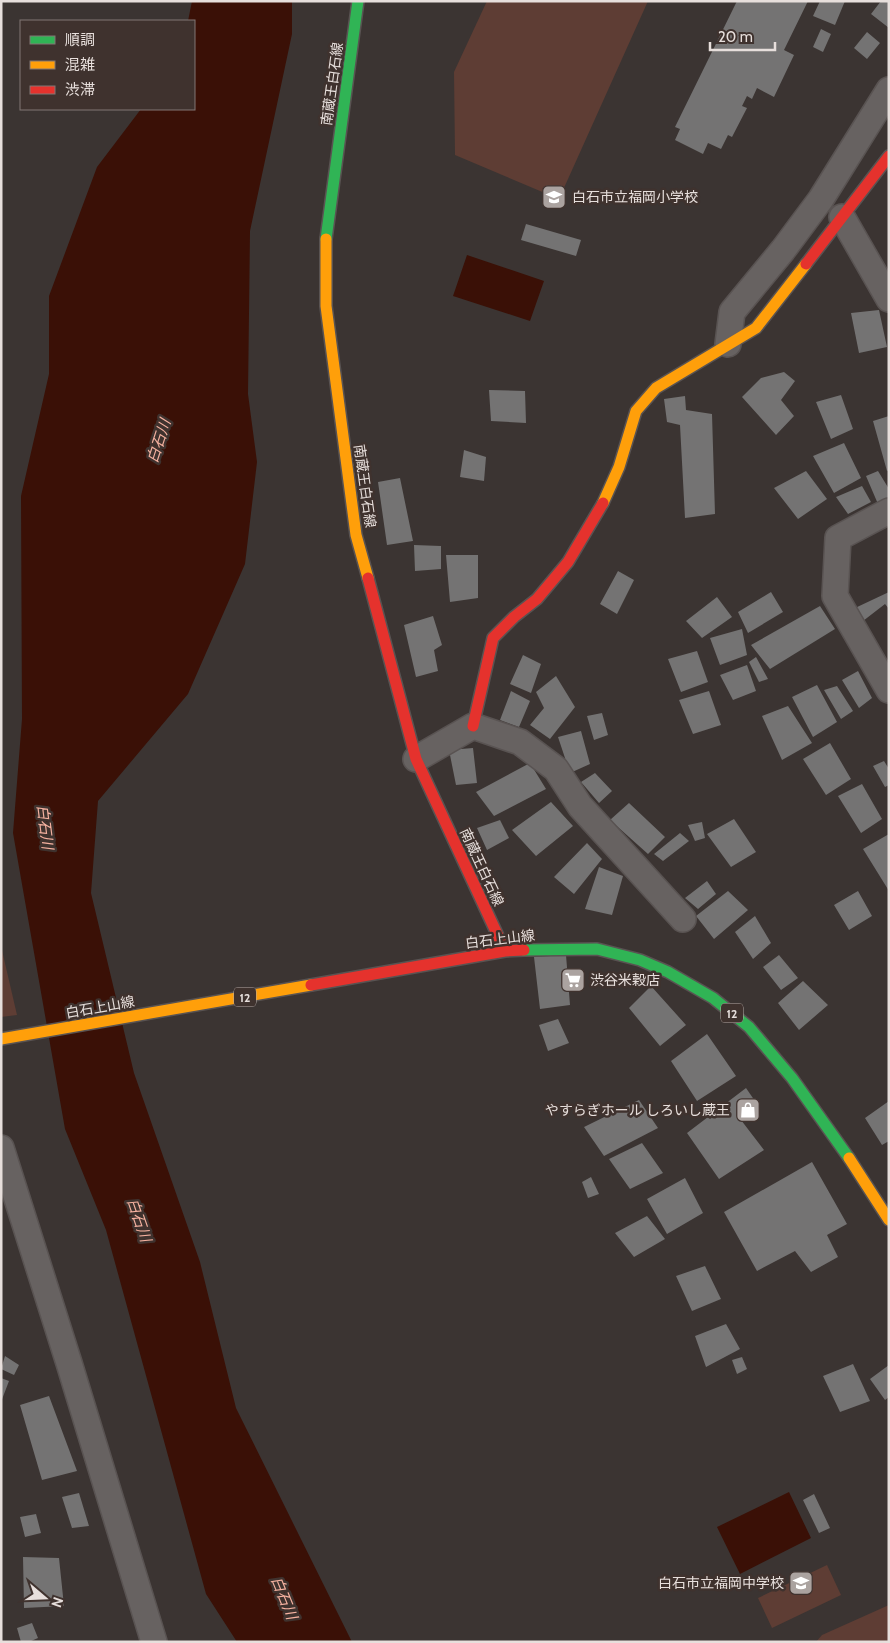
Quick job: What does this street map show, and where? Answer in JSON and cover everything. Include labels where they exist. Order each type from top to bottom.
[{"type":"main road","name":"南蔵王白石線","points":[[358,1],[326,237],[325,273],[326,306],[356,535],[416,758],[505,951]]},
{"type":"main road","points":[[473,726],[493,638],[514,617],[537,599],[568,562],[601,506],[619,467],[636,410],[656,388],[756,328],[889,156]]},
{"type":"main road","name":"白石上山線","points":[[1,1039],[505,951],[544,948],[597,949],[640,960],[668,972],[712,998],[748,1027],[792,1078],[860,1173],[889,1220]]},
{"type":"street","points":[[728,344],[732,312],[783,250],[821,199],[889,90]]},
{"type":"street","points":[[842,216],[889,299]]},
{"type":"street","points":[[889,512],[838,538],[836,596],[889,690]]},
{"type":"street","points":[[416,758],[473,726],[520,742],[556,769],[580,806],[683,919]]},
{"type":"street","points":[[1,1148],[70,1363],[154,1642]]},
{"type":"shaded area","points":[[487,1],[648,1],[559,199],[455,155],[454,72]]},
{"type":"shaded area","points":[[1,946],[17,1015],[1,1017]]},
{"type":"shaded area","points":[[827,1565],[841,1595],[772,1628],[758,1598]]},
{"type":"shaded area","points":[[889,1605],[889,1642],[816,1642],[822,1635]]},
{"type":"water","name":"白石川","points":[[192,1],[292,1],[292,34],[250,231],[248,394],[257,462],[245,564],[188,694],[98,801],[91,893],[134,1073],[200,1262],[236,1408],[352,1642],[237,1642],[206,1594],[106,1230],[65,1129],[13,833],[22,719],[21,496],[49,374],[49,296],[97,167],[140,110],[195,110],[195,20],[188,20]]},
{"type":"water","points":[[467,255],[544,281],[530,321],[453,296]]},
{"type":"water","points":[[789,1492],[811,1538],[740,1574],[717,1527]]},
{"type":"building","points":[[737,1],[808,1],[784,50],[794,55],[774,97],[757,88],[752,99],[747,96],[742,106],[747,108],[732,137],[728,135],[721,149],[708,143],[703,154],[675,140],[680,129],[675,127]]},
{"type":"building","points":[[820,1],[845,1],[835,25],[813,16]]},
{"type":"building","points":[[881,1],[889,1],[889,28],[871,14]]},
{"type":"building","points":[[821,29],[831,34],[823,52],[813,47]]},
{"type":"building","points":[[867,32],[880,43],[867,59],[854,48]]},
{"type":"building","points":[[526,224],[581,240],[576,256],[521,240]]},
{"type":"building","points":[[879,310],[887,347],[859,353],[851,313]]},
{"type":"building","points":[[784,372],[795,381],[781,400],[794,416],[776,435],[742,397],[761,378]]},
{"type":"building","points":[[489,390],[525,391],[526,423],[491,421]]},
{"type":"building","points":[[841,395],[853,429],[831,439],[816,402]]},
{"type":"building","points":[[685,396],[686,410],[712,414],[715,514],[685,518],[680,425],[667,422],[664,399]]},
{"type":"building","points":[[889,416],[889,470],[887,471],[873,421]]},
{"type":"building","points":[[844,443],[861,478],[834,493],[813,456]]},
{"type":"building","points":[[464,450],[486,457],[484,481],[460,477]]},
{"type":"building","points":[[806,471],[827,499],[798,519],[774,488]]},
{"type":"building","points":[[878,471],[889,489],[889,499],[878,504],[866,476]]},
{"type":"building","points":[[400,478],[413,541],[387,545],[378,482]]},
{"type":"building","points":[[862,486],[871,502],[848,514],[836,497]]},
{"type":"building","points":[[414,545],[441,546],[441,569],[415,571]]},
{"type":"building","points":[[446,555],[478,555],[478,598],[450,602]]},
{"type":"building","points":[[618,571],[634,580],[617,614],[600,604]]},
{"type":"building","points":[[771,592],[783,612],[748,633],[738,612]]},
{"type":"building","points":[[889,592],[889,609],[885,604],[863,621],[855,608]]},
{"type":"building","points":[[717,597],[732,617],[702,638],[686,621]]},
{"type":"building","points":[[820,606],[835,629],[770,669],[751,645]]},
{"type":"building","points":[[433,616],[442,645],[434,650],[438,671],[416,677],[404,625]]},
{"type":"building","points":[[742,629],[747,655],[720,665],[710,638]]},
{"type":"building","points":[[697,651],[708,682],[681,692],[668,659]]},
{"type":"building","points":[[523,655],[541,664],[531,693],[510,684]]},
{"type":"building","points":[[756,657],[768,679],[759,682],[749,662]]},
{"type":"building","points":[[747,665],[756,691],[733,700],[720,675]]},
{"type":"building","points":[[858,671],[872,698],[859,708],[842,680]]},
{"type":"building","points":[[556,676],[575,707],[550,739],[530,725],[544,708],[536,692]]},
{"type":"building","points":[[817,685],[837,722],[813,737],[792,697]]},
{"type":"building","points":[[837,686],[853,711],[841,719],[824,690]]},
{"type":"building","points":[[511,691],[530,701],[519,727],[500,720]]},
{"type":"building","points":[[709,691],[721,725],[693,734],[679,700]]},
{"type":"building","points":[[788,706],[812,743],[782,760],[762,716]]},
{"type":"building","points":[[602,713],[608,735],[594,740],[587,716]]},
{"type":"building","points":[[581,731],[590,764],[570,773],[558,737]]},
{"type":"building","points":[[830,743],[851,779],[826,795],[803,759]]},
{"type":"building","points":[[473,748],[477,783],[456,785],[449,750]]},
{"type":"building","points":[[884,761],[889,769],[889,785],[885,787],[873,766]]},
{"type":"building","points":[[530,763],[546,789],[494,816],[476,792]]},
{"type":"building","points":[[595,773],[612,791],[599,803],[581,782]]},
{"type":"building","points":[[862,784],[882,819],[861,833],[838,796]]},
{"type":"building","points":[[551,802],[573,826],[536,856],[512,830]]},
{"type":"building","points":[[629,803],[665,837],[648,854],[610,820]]},
{"type":"building","points":[[734,819],[756,852],[731,867],[707,834]]},
{"type":"building","points":[[500,820],[509,838],[487,850],[477,828]]},
{"type":"building","points":[[702,822],[705,838],[695,841],[688,825]]},
{"type":"building","points":[[680,833],[689,841],[663,861],[654,854]]},
{"type":"building","points":[[889,834],[889,891],[863,849]]},
{"type":"building","points":[[587,843],[602,859],[574,894],[554,877]]},
{"type":"building","points":[[599,867],[623,876],[612,915],[585,909]]},
{"type":"building","points":[[707,881],[716,894],[698,909],[685,898]]},
{"type":"building","points":[[728,891],[748,910],[714,939],[696,916]]},
{"type":"building","points":[[858,891],[872,916],[849,930],[834,905]]},
{"type":"building","points":[[755,916],[771,943],[753,959],[735,932]]},
{"type":"building","points":[[566,955],[570,1005],[540,1009],[534,957]]},
{"type":"building","points":[[779,955],[798,978],[781,990],[763,967]]},
{"type":"building","points":[[803,981],[828,1005],[799,1030],[778,1003]]},
{"type":"building","points":[[651,986],[686,1025],[660,1046],[629,1008]]},
{"type":"building","points":[[558,1019],[569,1043],[548,1051],[539,1025]]},
{"type":"building","points":[[707,1034],[736,1076],[697,1101],[671,1061]]},
{"type":"building","points":[[746,1088],[757,1104],[741,1120],[764,1150],[719,1179],[687,1133]]},
{"type":"building","points":[[639,1100],[658,1128],[604,1156],[584,1127]]},
{"type":"building","points":[[889,1101],[889,1141],[882,1145],[865,1118]]},
{"type":"building","points":[[642,1143],[663,1173],[630,1189],[609,1159]]},
{"type":"building","points":[[812,1162],[847,1224],[827,1235],[838,1257],[811,1272],[795,1251],[757,1271],[724,1212]]},
{"type":"building","points":[[591,1177],[599,1194],[588,1198],[582,1182]]},
{"type":"building","points":[[685,1178],[703,1213],[667,1234],[647,1199]]},
{"type":"building","points":[[647,1216],[665,1239],[634,1257],[615,1233]]},
{"type":"building","points":[[705,1266],[721,1299],[692,1311],[676,1276]]},
{"type":"building","points":[[726,1324],[740,1349],[706,1367],[695,1336]]},
{"type":"building","points":[[5,1356],[19,1365],[14,1375],[1,1369]]},
{"type":"building","points":[[742,1357],[747,1369],[737,1374],[732,1360]]},
{"type":"building","points":[[853,1364],[870,1401],[840,1412],[823,1376]]},
{"type":"building","points":[[889,1365],[889,1397],[885,1400],[870,1379]]},
{"type":"building","points":[[1,1378],[9,1381],[1,1402]]},
{"type":"building","points":[[49,1396],[77,1471],[42,1480],[20,1405]]},
{"type":"building","points":[[79,1493],[89,1526],[72,1528],[62,1497]]},
{"type":"building","points":[[814,1494],[830,1528],[819,1533],[803,1500]]},
{"type":"building","points":[[36,1514],[41,1533],[25,1537],[20,1517]]},
{"type":"building","points":[[23,1557],[59,1558],[64,1606],[24,1608]]},
{"type":"building","points":[[32,1623],[38,1638],[29,1642],[21,1642],[17,1628]]},
{"type":"traffic: fast","points":[[326,239],[358,1]]},
{"type":"traffic: fast","points":[[524,950],[597,949],[640,960],[668,972],[713,998],[749,1027],[792,1078],[849,1158]]},
{"type":"traffic: slow","points":[[326,239],[326,306],[356,535],[368,578]]},
{"type":"traffic: slow","points":[[603,503],[619,467],[636,411],[656,388],[756,328],[806,264]]},
{"type":"traffic: slow","points":[[1,1039],[311,985]]},
{"type":"traffic: slow","points":[[849,1158],[889,1220]]},
{"type":"traffic: jam","points":[[806,264],[889,156]]},
{"type":"traffic: jam","points":[[473,726],[493,638],[514,617],[537,599],[568,562],[603,503]]},
{"type":"traffic: jam","points":[[368,578],[416,759],[505,951]]},
{"type":"traffic: jam","points":[[311,985],[505,951],[524,950]]},
{"type":"place","name":"白石市立福岡小学校","points":[[554,197]]},
{"type":"place","name":"渋谷米穀店","points":[[573,980]]},
{"type":"place","name":"やすらぎホール しろいし蔵王","points":[[748,1110]]},
{"type":"place","name":"白石市立福岡中学校","points":[[801,1583]]}]
